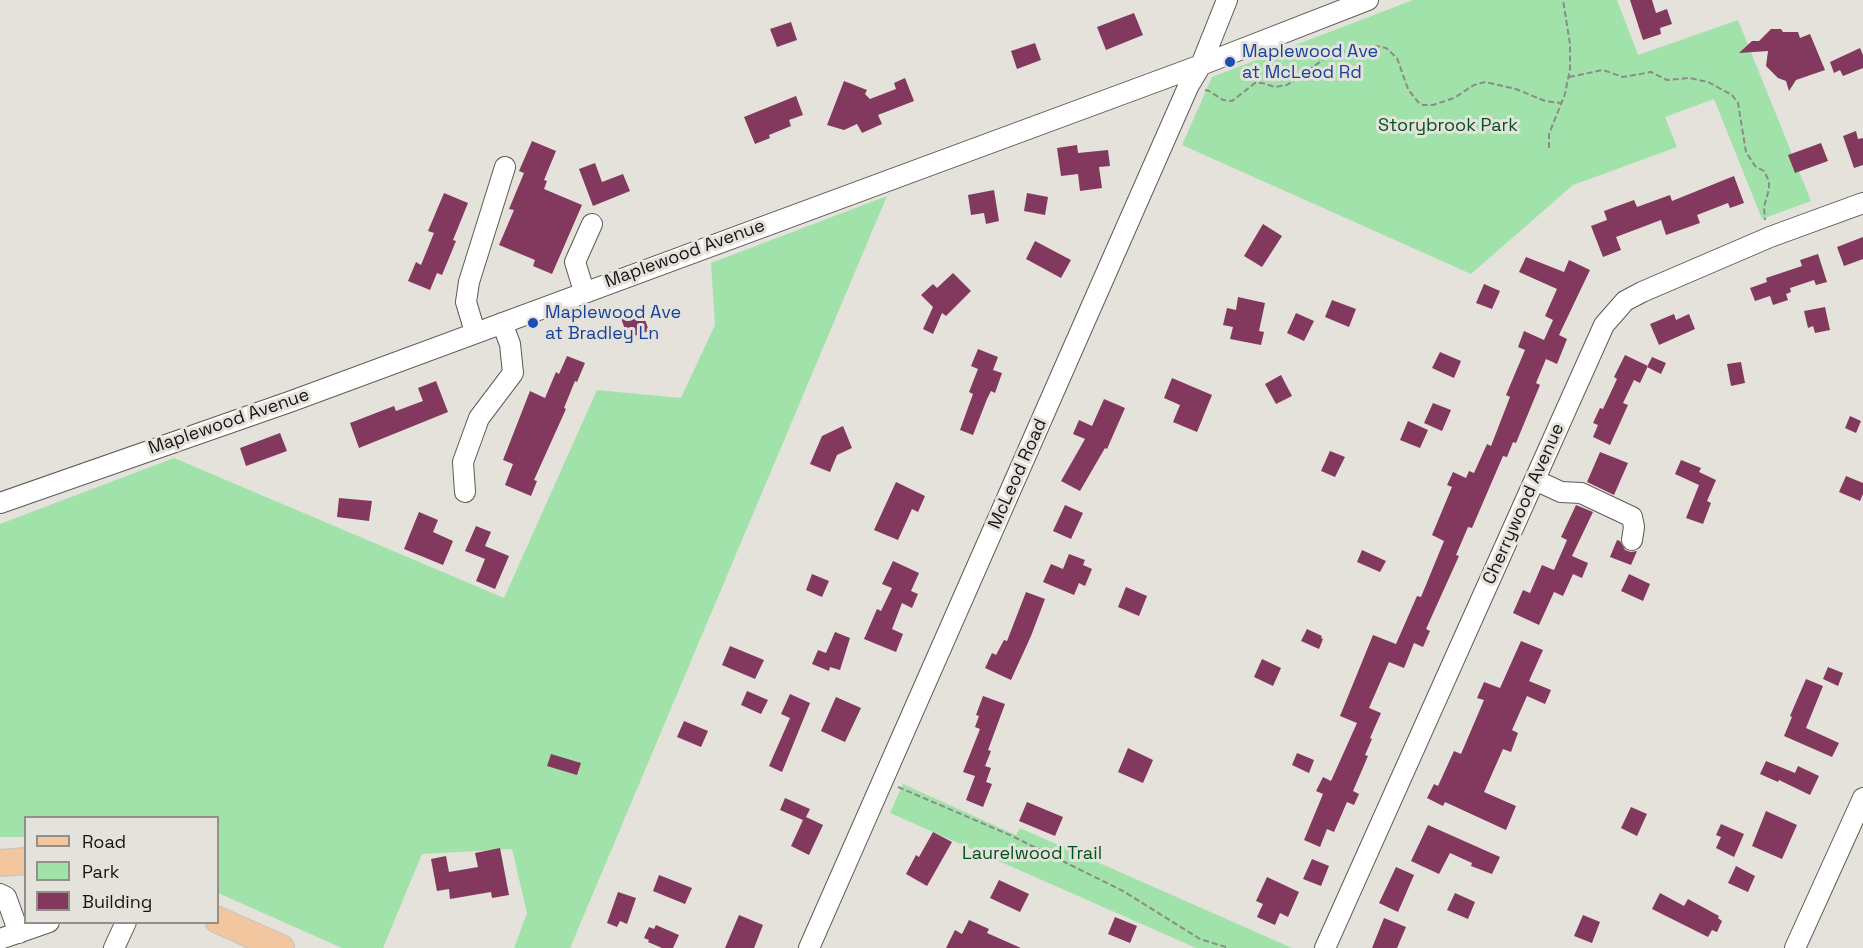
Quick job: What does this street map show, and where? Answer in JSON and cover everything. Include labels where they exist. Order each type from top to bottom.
[{"type":"main road","points":[[0,863],[24,861]]},
{"type":"main road","points":[[219,920],[281,948]]},
{"type":"street","name":"McLeod Road","points":[[809,948],[1188,87],[1201,65],[1227,0]]},
{"type":"street","name":"Maplewood Avenue","points":[[0,503],[292,401],[584,291],[1201,65],[1368,0]]},
{"type":"street","points":[[476,332],[466,302],[469,282],[505,167]]},
{"type":"street","name":"Cherrywood Avenue","points":[[1325,948],[1604,325],[1625,301],[1642,291],[1770,237],[1863,203]]},
{"type":"street","points":[[584,291],[575,262],[592,224]]},
{"type":"street","points":[[465,492],[463,462],[479,418],[513,373],[510,344],[502,322]]},
{"type":"street","points":[[1534,480],[1561,492],[1581,493],[1632,517],[1634,526],[1632,540]]},
{"type":"street","points":[[1796,948],[1863,798]]},
{"type":"street","points":[[0,894],[6,897],[19,933]]},
{"type":"street","points":[[0,939],[44,924]]},
{"type":"street","points":[[114,948],[125,924]]},
{"type":"path","points":[[1549,148],[1549,134],[1569,77],[1570,51],[1563,0]]},
{"type":"path","points":[[1188,87],[1209,91],[1223,100],[1232,101],[1255,83],[1275,87],[1287,85],[1327,57],[1356,48],[1376,46],[1386,48],[1397,58],[1408,89],[1423,105],[1433,105],[1454,98],[1474,85],[1485,82],[1516,89],[1545,101],[1561,103]]},
{"type":"path","points":[[1569,77],[1603,70],[1623,77],[1651,72],[1667,80],[1689,78],[1708,82],[1732,95],[1738,104],[1746,152],[1755,166],[1764,171],[1769,181],[1764,210],[1770,237]]},
{"type":"path","points":[[885,775],[893,785],[1012,836],[1123,891],[1200,939],[1229,948]]},
{"type":"green space","name":"Storybrook Park","points":[[1413,0],[1617,0],[1638,55],[1738,20],[1811,201],[1762,219],[1714,99],[1665,117],[1677,147],[1573,185],[1471,274],[1182,145],[1212,77]]},
{"type":"green space","points":[[887,196],[570,948],[514,948],[527,913],[512,849],[422,854],[383,948],[342,948],[219,893],[219,816],[24,816],[24,837],[0,837],[0,524],[174,458],[504,598],[597,390],[681,398],[715,325],[711,263]]},
{"type":"green space","name":"Laurelwood Trail","points":[[903,784],[1016,835],[1020,828],[1292,948],[1196,948],[890,813]]},
{"type":"building","points":[[1630,0],[1652,0],[1656,13],[1667,9],[1672,24],[1660,28],[1661,34],[1643,40]]},
{"type":"building","points":[[1134,13],[1143,35],[1106,50],[1097,27]]},
{"type":"building","points":[[791,22],[797,40],[777,47],[770,29]]},
{"type":"building","points":[[1771,29],[1798,32],[1800,38],[1810,34],[1825,70],[1796,80],[1789,91],[1786,81],[1778,78],[1766,66],[1768,51],[1739,53],[1752,41],[1759,41]]},
{"type":"building","points":[[1035,43],[1041,60],[1017,69],[1011,51]]},
{"type":"building","points":[[1860,48],[1863,55],[1863,68],[1843,76],[1840,70],[1834,73],[1830,62]]},
{"type":"building","points":[[905,78],[914,101],[878,115],[882,124],[862,133],[857,124],[844,130],[827,125],[844,81],[867,90],[865,94],[870,99],[896,89],[894,83]]},
{"type":"building","points":[[796,96],[803,115],[789,120],[791,126],[755,144],[744,117]]},
{"type":"building","points":[[1856,131],[1858,139],[1863,138],[1863,165],[1854,168],[1843,136]]},
{"type":"building","points":[[532,141],[556,151],[544,180],[547,181],[544,189],[582,205],[552,274],[533,266],[535,260],[499,245],[514,210],[509,209],[524,173],[519,171]]},
{"type":"building","points":[[1821,143],[1828,161],[1795,173],[1788,155]]},
{"type":"building","points":[[1077,145],[1078,153],[1108,150],[1110,166],[1099,167],[1102,188],[1080,191],[1078,174],[1061,176],[1057,148]]},
{"type":"building","points":[[595,163],[602,182],[623,174],[630,191],[593,206],[579,169]]},
{"type":"building","points":[[1734,176],[1744,203],[1730,208],[1728,203],[1697,215],[1700,223],[1666,235],[1661,220],[1616,237],[1621,250],[1603,257],[1591,226],[1607,220],[1604,211],[1634,200],[1637,207],[1670,195],[1672,201]]},
{"type":"building","points":[[994,190],[999,221],[986,224],[984,213],[971,215],[968,195]]},
{"type":"building","points":[[444,193],[468,203],[442,275],[437,273],[430,290],[408,281],[416,262],[421,265],[434,233],[428,231]]},
{"type":"building","points":[[1027,193],[1048,197],[1045,215],[1024,211]]},
{"type":"building","points":[[1263,224],[1282,236],[1262,267],[1244,256]]},
{"type":"building","points":[[1863,237],[1863,259],[1844,266],[1837,247]]},
{"type":"building","points":[[1035,241],[1071,260],[1061,278],[1026,259]]},
{"type":"building","points":[[1818,254],[1827,282],[1816,285],[1814,280],[1790,288],[1791,292],[1786,294],[1788,300],[1773,305],[1770,296],[1755,301],[1750,288],[1767,282],[1766,278],[1802,266],[1800,260]]},
{"type":"building","points":[[1526,257],[1564,272],[1569,260],[1590,270],[1559,335],[1567,339],[1557,364],[1546,359],[1536,383],[1540,385],[1516,443],[1513,442],[1507,457],[1503,456],[1472,528],[1468,527],[1456,555],[1459,556],[1426,629],[1430,631],[1423,647],[1414,643],[1404,668],[1389,662],[1369,708],[1381,713],[1370,738],[1372,739],[1365,755],[1368,756],[1353,791],[1359,794],[1354,805],[1347,802],[1334,832],[1327,829],[1320,847],[1304,840],[1323,794],[1316,791],[1323,777],[1331,781],[1357,723],[1340,716],[1373,635],[1396,644],[1417,596],[1421,597],[1444,541],[1432,535],[1452,487],[1447,485],[1453,472],[1466,478],[1469,471],[1474,473],[1487,444],[1491,446],[1510,397],[1506,395],[1525,350],[1518,347],[1524,331],[1544,340],[1553,320],[1545,316],[1557,289],[1519,272]]},
{"type":"building","points":[[953,273],[971,291],[946,316],[942,313],[933,334],[923,329],[933,307],[921,295],[933,284],[937,288]]},
{"type":"building","points":[[1484,284],[1500,291],[1492,309],[1476,303]]},
{"type":"building","points":[[1238,297],[1265,303],[1259,331],[1264,332],[1261,345],[1230,339],[1233,327],[1223,325],[1227,308],[1236,310]]},
{"type":"building","points":[[1332,300],[1356,309],[1349,327],[1325,317]]},
{"type":"building","points":[[1825,307],[1830,330],[1815,333],[1813,326],[1808,328],[1804,311]]},
{"type":"building","points":[[642,311],[649,331],[628,338],[621,318]]},
{"type":"building","points":[[1296,313],[1314,321],[1304,341],[1287,333]]},
{"type":"building","points":[[1674,314],[1676,320],[1689,314],[1695,329],[1659,345],[1650,324]]},
{"type":"building","points":[[978,349],[998,357],[993,370],[1002,373],[995,393],[991,391],[987,399],[973,435],[960,430],[973,394],[969,392],[978,369],[971,366]]},
{"type":"building","points":[[1440,352],[1461,361],[1454,378],[1432,368]]},
{"type":"building","points":[[1625,355],[1648,366],[1640,383],[1634,380],[1623,403],[1628,405],[1610,445],[1593,437],[1598,425],[1593,423],[1600,408],[1603,409],[1617,379],[1614,377]]},
{"type":"building","points":[[567,356],[585,363],[577,382],[575,381],[564,408],[566,409],[534,480],[537,481],[531,496],[505,485],[513,464],[503,460],[530,391],[545,398],[556,372],[559,374]]},
{"type":"building","points":[[1652,357],[1666,363],[1661,374],[1647,367]]},
{"type":"building","points":[[1741,362],[1745,383],[1731,386],[1727,364]]},
{"type":"building","points":[[1281,375],[1292,396],[1276,404],[1265,384]]},
{"type":"building","points":[[1172,378],[1212,395],[1197,432],[1173,422],[1180,405],[1164,398]]},
{"type":"building","points":[[436,381],[448,412],[359,448],[350,423],[394,406],[396,411],[423,401],[418,388]]},
{"type":"building","points":[[1104,399],[1125,408],[1107,449],[1105,448],[1080,491],[1061,481],[1085,439],[1073,434],[1079,420],[1092,426]]},
{"type":"building","points":[[1433,403],[1451,410],[1442,431],[1424,423]]},
{"type":"building","points":[[1850,416],[1861,421],[1856,433],[1845,428]]},
{"type":"building","points":[[1408,421],[1428,430],[1420,448],[1400,440]]},
{"type":"building","points":[[843,426],[852,448],[837,455],[830,472],[810,464],[822,436]]},
{"type":"building","points":[[280,433],[287,451],[246,466],[240,448]]},
{"type":"building","points":[[1330,451],[1345,457],[1335,477],[1321,471]]},
{"type":"building","points":[[1600,452],[1628,463],[1614,495],[1587,482]]},
{"type":"building","points":[[1681,460],[1701,468],[1699,472],[1716,480],[1707,501],[1711,503],[1703,524],[1686,518],[1699,485],[1675,474]]},
{"type":"building","points":[[1846,476],[1863,483],[1863,494],[1860,501],[1839,492]]},
{"type":"building","points":[[896,482],[925,496],[918,512],[912,509],[898,540],[874,530]]},
{"type":"building","points":[[339,498],[372,501],[369,521],[337,517]]},
{"type":"building","points":[[1065,505],[1083,513],[1071,539],[1053,531]]},
{"type":"building","points":[[1576,505],[1593,512],[1572,556],[1588,563],[1582,578],[1573,574],[1563,596],[1554,592],[1539,625],[1513,613],[1523,590],[1530,593],[1542,565],[1554,570],[1567,540],[1561,537]]},
{"type":"building","points":[[419,512],[438,520],[433,532],[453,541],[443,565],[404,549]]},
{"type":"building","points":[[476,526],[491,532],[485,546],[509,556],[495,589],[476,581],[485,559],[465,551]]},
{"type":"building","points":[[1617,540],[1625,550],[1637,551],[1631,565],[1610,557]]},
{"type":"building","points":[[1362,550],[1386,561],[1380,572],[1357,562]]},
{"type":"building","points":[[1069,554],[1085,560],[1083,565],[1092,569],[1085,586],[1079,583],[1074,595],[1043,582],[1051,564],[1063,569]]},
{"type":"building","points":[[893,561],[919,573],[911,591],[918,594],[912,608],[902,603],[892,629],[903,634],[896,652],[864,639],[877,609],[881,611],[892,588],[882,584]]},
{"type":"building","points":[[812,574],[829,581],[822,597],[806,590]]},
{"type":"building","points":[[1629,574],[1650,584],[1643,601],[1621,591]]},
{"type":"building","points":[[1126,587],[1147,596],[1139,616],[1118,607]]},
{"type":"building","points":[[1026,592],[1045,599],[1011,680],[985,668],[992,653],[996,655],[1004,640],[1007,641]]},
{"type":"building","points":[[1307,629],[1322,636],[1319,649],[1301,641]]},
{"type":"building","points":[[835,632],[850,638],[840,670],[830,667],[829,671],[812,664],[818,650],[826,653]]},
{"type":"building","points":[[1521,641],[1543,650],[1529,681],[1551,690],[1545,704],[1527,696],[1512,730],[1518,733],[1511,752],[1503,749],[1484,792],[1516,806],[1506,830],[1445,802],[1443,806],[1427,798],[1434,784],[1438,786],[1454,751],[1461,754],[1484,700],[1477,698],[1484,682],[1500,688]]},
{"type":"building","points":[[730,646],[764,660],[755,679],[722,665]]},
{"type":"building","points":[[1262,659],[1281,668],[1273,686],[1254,677]]},
{"type":"building","points":[[1828,667],[1843,673],[1838,686],[1823,679]]},
{"type":"building","points":[[1806,679],[1823,686],[1806,728],[1839,743],[1832,757],[1784,736]]},
{"type":"building","points":[[747,691],[768,700],[761,714],[741,705]]},
{"type":"building","points":[[790,694],[810,703],[782,772],[769,766],[790,718],[781,714]]},
{"type":"building","points":[[983,696],[1005,704],[988,750],[991,751],[985,766],[991,768],[986,782],[992,784],[983,807],[966,800],[975,776],[963,772],[980,729],[975,727],[979,716],[976,715]]},
{"type":"building","points":[[836,697],[861,708],[845,742],[821,731]]},
{"type":"building","points":[[684,721],[708,731],[701,747],[677,737]]},
{"type":"building","points":[[1128,748],[1153,760],[1143,783],[1118,772]]},
{"type":"building","points":[[1297,753],[1314,760],[1309,773],[1292,765]]},
{"type":"building","points":[[551,754],[581,763],[577,775],[547,766]]},
{"type":"building","points":[[1766,761],[1795,773],[1798,766],[1819,776],[1810,795],[1779,780],[1778,782],[1760,774]]},
{"type":"building","points":[[785,798],[810,809],[806,817],[823,825],[809,855],[791,846],[803,820],[780,810]]},
{"type":"building","points":[[1027,802],[1063,817],[1055,836],[1019,821]]},
{"type":"building","points":[[1631,807],[1647,814],[1637,836],[1621,828]]},
{"type":"building","points":[[1766,811],[1797,825],[1782,859],[1752,846]]},
{"type":"building","points":[[1721,824],[1744,834],[1734,857],[1716,848],[1721,837],[1716,835]]},
{"type":"building","points":[[1428,825],[1500,857],[1492,874],[1471,866],[1472,863],[1450,853],[1439,874],[1411,861]]},
{"type":"building","points":[[933,832],[952,842],[927,886],[906,874],[916,855],[919,857]]},
{"type":"building","points":[[500,848],[509,895],[492,898],[491,892],[450,899],[449,889],[437,891],[431,859],[446,856],[449,872],[478,867],[475,853]]},
{"type":"building","points":[[1312,859],[1329,866],[1321,886],[1303,879]]},
{"type":"building","points":[[1736,866],[1755,876],[1748,892],[1728,883]]},
{"type":"building","points":[[1396,867],[1414,875],[1398,912],[1379,903]]},
{"type":"building","points":[[659,875],[692,888],[685,904],[653,891]]},
{"type":"building","points":[[1267,877],[1299,892],[1288,917],[1280,913],[1275,925],[1257,917],[1263,904],[1256,901]]},
{"type":"building","points":[[999,880],[1029,894],[1020,912],[990,898]]},
{"type":"building","points":[[618,892],[636,898],[627,924],[620,921],[617,927],[607,923]]},
{"type":"building","points":[[1455,893],[1475,902],[1468,919],[1447,910]]},
{"type":"building","points":[[1660,893],[1684,906],[1688,899],[1719,916],[1718,918],[1722,921],[1717,932],[1712,930],[1708,937],[1652,909]]},
{"type":"building","points":[[739,915],[763,925],[754,948],[725,948]]},
{"type":"building","points":[[1583,915],[1600,922],[1592,943],[1574,936]]},
{"type":"building","points":[[1115,917],[1137,926],[1130,943],[1108,934]]},
{"type":"building","points":[[1384,918],[1406,927],[1397,948],[1372,948]]},
{"type":"building","points":[[969,920],[989,929],[987,933],[1021,948],[946,948],[955,930],[962,934]]},
{"type":"building","points":[[656,925],[679,935],[673,948],[662,948],[644,938],[649,927],[654,929]]},
{"type":"place","name":"Maplewood Ave at McLeod Rd","points":[[1230,62]]},
{"type":"place","name":"Maplewood Ave at Bradley Ln","points":[[533,323]]}]
